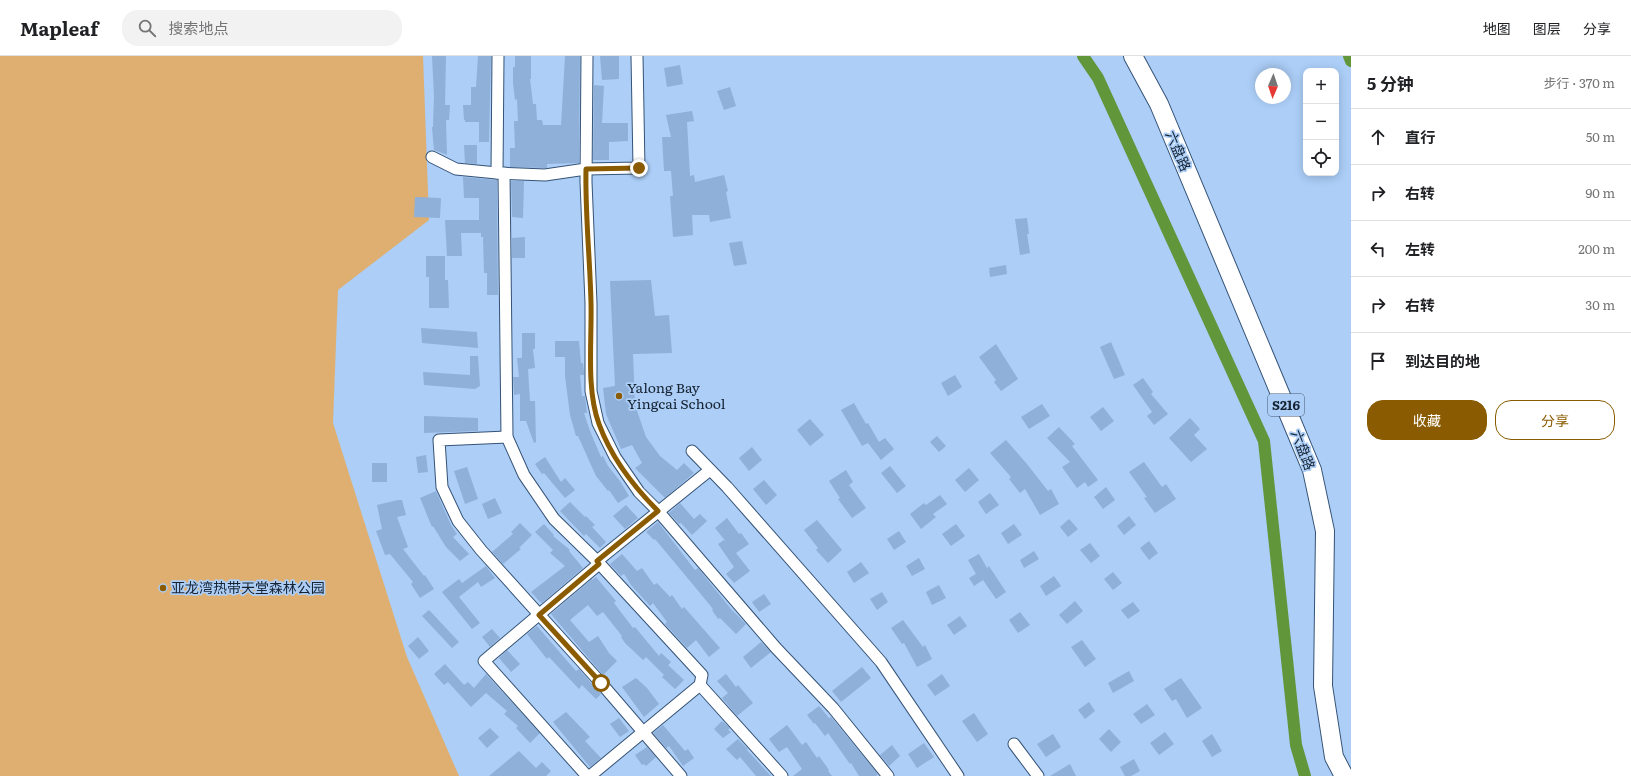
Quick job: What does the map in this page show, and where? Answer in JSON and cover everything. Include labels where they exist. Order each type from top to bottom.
[{"type":"main road","name":"六盘路","points":[[1133,56],[1159,104],[1312,470],[1325,531],[1323,686],[1334,757],[1344,776]]},
{"type":"street","points":[[498,56],[507,437],[524,475],[554,519],[598,563],[702,675],[700,685],[588,776],[484,661],[539,615],[598,563],[658,511],[710,470]]},
{"type":"street","points":[[587,56],[586,169],[591,303],[591,390],[598,423],[615,456],[639,492],[658,511],[776,648],[832,708],[888,776]]},
{"type":"street","points":[[432,157],[456,169],[500,173],[545,175],[586,169],[639,168],[637,56]]},
{"type":"street","points":[[507,437],[439,440],[442,487],[458,521],[682,776]]},
{"type":"street","points":[[692,451],[881,662],[958,776]]},
{"type":"street","points":[[700,685],[782,776]]},
{"type":"street","points":[[1014,744],[1038,776]]},
{"type":"shaded area","name":"亚龙湾热带天堂森林公园","points":[[0,56],[423,56],[429,220],[338,290],[333,423],[407,657],[459,776],[0,776]]},
{"type":"building","points":[[432,56],[446,56],[445,105],[450,105],[449,120],[446,120],[447,155],[434,150],[432,127],[434,96]]},
{"type":"building","points":[[478,56],[491,56],[489,142],[479,142],[479,122],[465,122],[464,120],[463,105],[471,105],[471,87],[476,87]]},
{"type":"building","points":[[515,56],[531,56],[530,79],[533,104],[536,104],[537,120],[542,120],[543,125],[561,125],[565,56],[580,56],[579,163],[547,164],[547,168],[510,167],[510,148],[515,148],[514,121],[518,121],[517,99],[515,100],[513,83]]},
{"type":"building","points":[[600,56],[619,56],[619,79],[602,80]]},
{"type":"building","points":[[680,65],[683,84],[667,87],[664,68]]},
{"type":"building","points":[[594,85],[604,86],[602,123],[628,123],[628,141],[609,142],[609,160],[593,160]]},
{"type":"building","points":[[730,87],[736,106],[724,110],[717,91]]},
{"type":"building","points":[[692,111],[694,121],[687,122],[690,176],[694,175],[695,182],[724,175],[728,191],[726,192],[731,218],[710,222],[709,215],[692,215],[693,235],[673,237],[670,196],[673,196],[671,171],[664,171],[662,137],[671,137],[666,115]]},
{"type":"building","points":[[464,145],[477,145],[477,164],[465,163]]},
{"type":"building","points":[[463,177],[497,180],[498,295],[487,295],[487,273],[484,273],[483,237],[481,237],[481,233],[461,233],[462,256],[447,256],[445,220],[479,220],[479,198],[464,198]]},
{"type":"building","points":[[511,181],[524,181],[523,218],[512,217]]},
{"type":"building","points":[[415,197],[441,198],[440,218],[414,217]]},
{"type":"building","points":[[1027,218],[1029,234],[1027,234],[1030,253],[1020,255],[1015,219]]},
{"type":"building","points":[[525,237],[525,258],[512,258],[512,238]]},
{"type":"building","points":[[742,241],[747,264],[734,266],[729,243]]},
{"type":"building","points":[[426,256],[445,256],[445,280],[448,280],[449,308],[429,308],[429,277],[426,277]]},
{"type":"building","points":[[1006,265],[1007,274],[990,277],[989,268]]},
{"type":"building","name":"Yalong Bay Yingcai School","points":[[651,280],[655,316],[669,315],[672,353],[633,354],[635,405],[646,437],[660,456],[677,470],[684,463],[694,473],[665,498],[635,468],[642,463],[632,445],[621,449],[606,414],[603,388],[615,386],[610,281]]},
{"type":"building","points":[[421,328],[477,332],[478,348],[422,343]]},
{"type":"building","points":[[522,333],[535,333],[535,349],[533,349],[535,368],[528,369],[530,401],[535,401],[536,442],[534,443],[526,421],[520,421],[520,394],[514,395],[513,377],[519,377],[517,358],[522,358]]},
{"type":"building","points":[[555,341],[579,341],[581,363],[583,363],[584,372],[584,375],[580,375],[582,396],[585,396],[587,413],[584,413],[601,457],[603,456],[608,466],[620,481],[629,496],[618,503],[609,490],[608,491],[596,476],[578,436],[576,436],[570,415],[565,376],[565,357],[555,357]]},
{"type":"building","points":[[1111,342],[1125,375],[1114,379],[1100,347]]},
{"type":"building","points":[[996,344],[1018,379],[1001,391],[994,382],[996,380],[979,357]]},
{"type":"building","points":[[470,356],[478,356],[480,386],[475,389],[424,385],[423,372],[470,375]]},
{"type":"building","points":[[955,375],[962,387],[948,396],[941,383]]},
{"type":"building","points":[[1143,378],[1153,392],[1151,394],[1168,414],[1154,425],[1147,416],[1152,412],[1133,385]]},
{"type":"building","points":[[854,403],[866,424],[868,423],[879,442],[885,438],[894,449],[881,460],[868,443],[862,446],[841,410]]},
{"type":"building","points":[[1042,404],[1050,416],[1029,429],[1021,417]]},
{"type":"building","points":[[1103,407],[1114,421],[1101,431],[1090,417]]},
{"type":"building","points":[[424,416],[478,418],[478,431],[424,433]]},
{"type":"building","points":[[1190,418],[1200,429],[1194,435],[1207,449],[1191,462],[1169,438]]},
{"type":"building","points":[[810,419],[824,435],[810,446],[797,430]]},
{"type":"building","points":[[1059,427],[1075,444],[1072,446],[1098,480],[1088,487],[1085,482],[1077,488],[1062,467],[1070,462],[1047,438]]},
{"type":"building","points":[[937,436],[946,446],[939,452],[930,442]]},
{"type":"building","points":[[1006,440],[1048,491],[1051,489],[1059,504],[1040,515],[1025,489],[1020,493],[1009,479],[1011,477],[990,453]]},
{"type":"building","points":[[752,447],[762,460],[749,471],[739,458]]},
{"type":"building","points":[[426,455],[428,472],[418,473],[416,457]]},
{"type":"building","points":[[545,457],[561,482],[565,478],[575,490],[565,498],[544,473],[542,474],[535,464]]},
{"type":"building","points":[[1144,462],[1162,487],[1166,484],[1176,499],[1155,513],[1144,498],[1147,497],[1129,472]]},
{"type":"building","points":[[372,463],[387,463],[387,482],[372,482]]},
{"type":"building","points":[[890,466],[906,486],[897,493],[881,473]]},
{"type":"building","points":[[467,467],[478,499],[465,504],[454,471]]},
{"type":"building","points":[[969,468],[979,480],[965,492],[955,480]]},
{"type":"building","points":[[846,470],[853,482],[849,485],[866,508],[852,518],[838,499],[840,498],[829,481]]},
{"type":"building","points":[[764,480],[777,495],[766,505],[753,489]]},
{"type":"building","points":[[1106,487],[1115,500],[1103,509],[1094,497]]},
{"type":"building","points":[[436,491],[451,525],[457,534],[453,537],[469,554],[460,561],[446,547],[433,526],[432,527],[420,498]]},
{"type":"building","points":[[990,493],[999,505],[986,514],[978,502]]},
{"type":"building","points":[[940,495],[947,504],[933,514],[936,517],[921,529],[910,514],[924,503],[926,505]]},
{"type":"building","points":[[495,498],[502,513],[488,519],[482,504]]},
{"type":"building","points":[[402,500],[406,515],[397,517],[408,547],[403,549],[424,576],[425,575],[434,589],[420,598],[411,584],[413,582],[390,554],[385,555],[376,531],[382,529],[377,505]]},
{"type":"building","points":[[570,502],[595,525],[592,527],[606,542],[600,548],[586,534],[584,536],[560,511]]},
{"type":"building","points":[[680,503],[694,519],[700,514],[707,521],[692,535],[669,513]]},
{"type":"building","points":[[626,505],[638,518],[625,529],[613,516]]},
{"type":"building","points":[[1129,516],[1136,525],[1124,535],[1117,526]]},
{"type":"building","points":[[727,518],[749,544],[736,553],[750,571],[734,583],[726,574],[734,567],[718,544],[724,540],[727,543],[715,528]]},
{"type":"building","points":[[1069,519],[1078,529],[1068,537],[1060,527]]},
{"type":"building","points":[[817,520],[842,550],[828,563],[816,550],[818,548],[804,530]]},
{"type":"building","points":[[658,522],[695,570],[698,568],[731,609],[746,624],[736,634],[720,618],[718,619],[712,610],[713,609],[700,593],[655,539],[654,540],[646,532]]},
{"type":"building","points":[[520,523],[532,535],[519,548],[521,549],[503,564],[492,552],[513,534],[511,532]]},
{"type":"building","points":[[544,524],[554,535],[553,536],[570,550],[569,551],[583,568],[542,603],[531,592],[565,566],[550,553],[553,550],[535,532]]},
{"type":"building","points":[[956,524],[965,536],[951,546],[942,534]]},
{"type":"building","points":[[1014,524],[1022,535],[1008,544],[1001,533]]},
{"type":"building","points":[[899,531],[906,542],[894,550],[887,539]]},
{"type":"building","points":[[1149,541],[1158,553],[1149,560],[1140,548]]},
{"type":"building","points":[[1090,543],[1100,556],[1091,563],[1080,550]]},
{"type":"building","points":[[1034,551],[1039,559],[1024,568],[1020,560]]},
{"type":"building","points":[[622,554],[637,571],[642,568],[654,585],[657,583],[670,597],[672,595],[682,609],[684,607],[720,648],[709,657],[696,640],[687,648],[665,624],[667,622],[653,603],[650,606],[631,585],[624,574],[621,576],[610,564]]},
{"type":"building","points":[[979,554],[987,568],[989,566],[1006,592],[996,599],[983,580],[974,586],[969,578],[976,574],[968,560]]},
{"type":"building","points":[[919,558],[925,569],[912,576],[906,566]]},
{"type":"building","points":[[861,562],[869,573],[854,583],[847,572]]},
{"type":"building","points":[[486,566],[495,578],[481,587],[478,582],[459,597],[480,623],[472,629],[442,592],[459,579],[462,583]]},
{"type":"building","points":[[1113,572],[1122,583],[1113,590],[1104,579]]},
{"type":"building","points":[[1054,576],[1061,586],[1046,596],[1040,586]]},
{"type":"building","points":[[596,577],[616,601],[614,603],[633,628],[635,627],[659,656],[661,653],[671,662],[668,665],[684,680],[675,689],[662,677],[664,675],[646,657],[643,660],[625,643],[621,637],[622,636],[603,612],[597,616],[588,605],[570,620],[589,642],[598,636],[609,653],[617,661],[603,675],[551,614]]},
{"type":"building","points":[[939,585],[946,598],[932,605],[926,592]]},
{"type":"building","points":[[882,592],[888,602],[877,610],[870,599]]},
{"type":"building","points":[[764,594],[771,604],[759,612],[752,602]]},
{"type":"building","points":[[1075,601],[1083,611],[1067,624],[1059,615]]},
{"type":"building","points":[[1133,602],[1140,611],[1128,619],[1121,610]]},
{"type":"building","points":[[429,610],[459,642],[452,648],[422,616]]},
{"type":"building","points":[[1020,612],[1030,625],[1018,633],[1009,620]]},
{"type":"building","points":[[960,616],[967,626],[954,635],[947,625]]},
{"type":"building","points":[[903,620],[923,647],[925,645],[932,659],[917,667],[904,643],[902,644],[891,628]]},
{"type":"building","points":[[537,626],[576,671],[579,669],[601,694],[596,699],[582,685],[579,689],[549,657],[547,659],[527,634]]},
{"type":"building","points":[[492,629],[500,638],[490,647],[482,637]]},
{"type":"building","points":[[418,637],[429,651],[419,659],[408,646]]},
{"type":"building","points":[[1082,640],[1096,659],[1085,667],[1071,647]]},
{"type":"building","points":[[761,642],[771,652],[751,668],[743,657]]},
{"type":"building","points":[[507,650],[520,664],[511,672],[499,658]]},
{"type":"building","points":[[445,664],[464,685],[468,682],[474,688],[486,674],[540,733],[530,743],[516,728],[518,726],[504,714],[507,711],[486,693],[471,707],[448,682],[444,685],[434,674]]},
{"type":"building","points":[[862,667],[871,678],[841,702],[832,691]]},
{"type":"building","points":[[1129,671],[1134,681],[1113,693],[1108,683]]},
{"type":"building","points":[[726,674],[736,687],[738,685],[753,703],[737,716],[722,698],[728,693],[717,681]]},
{"type":"building","points":[[942,674],[950,686],[935,696],[927,685]]},
{"type":"building","points":[[636,678],[647,688],[659,704],[644,717],[622,687]]},
{"type":"building","points":[[1181,678],[1202,708],[1187,718],[1176,699],[1172,701],[1164,689]]},
{"type":"building","points":[[1089,702],[1095,711],[1085,719],[1078,710]]},
{"type":"building","points":[[1147,704],[1155,715],[1141,724],[1133,714]]},
{"type":"building","points":[[819,706],[829,718],[831,717],[878,774],[876,776],[859,776],[828,733],[825,736],[815,723],[814,724],[807,715]]},
{"type":"building","points":[[566,712],[590,737],[585,741],[601,758],[590,767],[553,722]]},
{"type":"building","points":[[974,713],[988,734],[977,742],[962,721]]},
{"type":"building","points":[[619,718],[629,731],[620,737],[610,724]]},
{"type":"building","points":[[722,721],[730,728],[728,730],[731,732],[723,738],[714,729]]},
{"type":"building","points":[[663,725],[685,751],[688,749],[694,758],[683,766],[669,746],[666,748],[653,733]]},
{"type":"building","points":[[787,725],[802,745],[806,742],[817,758],[819,756],[832,776],[793,776],[802,769],[787,747],[779,752],[769,739]]},
{"type":"building","points":[[490,728],[499,737],[487,748],[478,738]]},
{"type":"building","points":[[1109,729],[1121,742],[1111,752],[1099,739]]},
{"type":"building","points":[[1165,732],[1174,744],[1159,755],[1150,743]]},
{"type":"building","points":[[1053,734],[1061,747],[1046,757],[1037,744]]},
{"type":"building","points":[[1212,734],[1222,751],[1212,757],[1202,741]]},
{"type":"building","points":[[738,739],[771,776],[756,776],[740,757],[737,760],[726,749]]},
{"type":"building","points":[[924,743],[934,757],[917,768],[908,754]]},
{"type":"building","points":[[892,745],[900,756],[889,766],[880,755]]},
{"type":"building","points":[[647,747],[656,757],[646,766],[644,764],[642,765],[635,755]]},
{"type":"building","points":[[519,751],[536,768],[542,762],[551,771],[546,776],[489,776]]},
{"type":"building","points":[[1134,759],[1140,771],[1131,776],[1125,776],[1120,767]]},
{"type":"building","points":[[1070,764],[1076,776],[1050,776]]},
{"type":"waterway","points":[[1083,56],[1098,78],[1264,441],[1296,745],[1305,776]]},
{"type":"waterway","points":[[1349,56],[1351,61]]},
{"type":"place","name":"Yalong Bay Yingcai School","points":[[619,396]]},
{"type":"place","name":"亚龙湾热带天堂森林公园","points":[[163,588]]},
{"type":"route","points":[[601,683],[539,615],[599,564],[597,561],[658,511],[639,492],[615,456],[598,423],[591,390],[591,303],[586,169],[639,168]]}]
